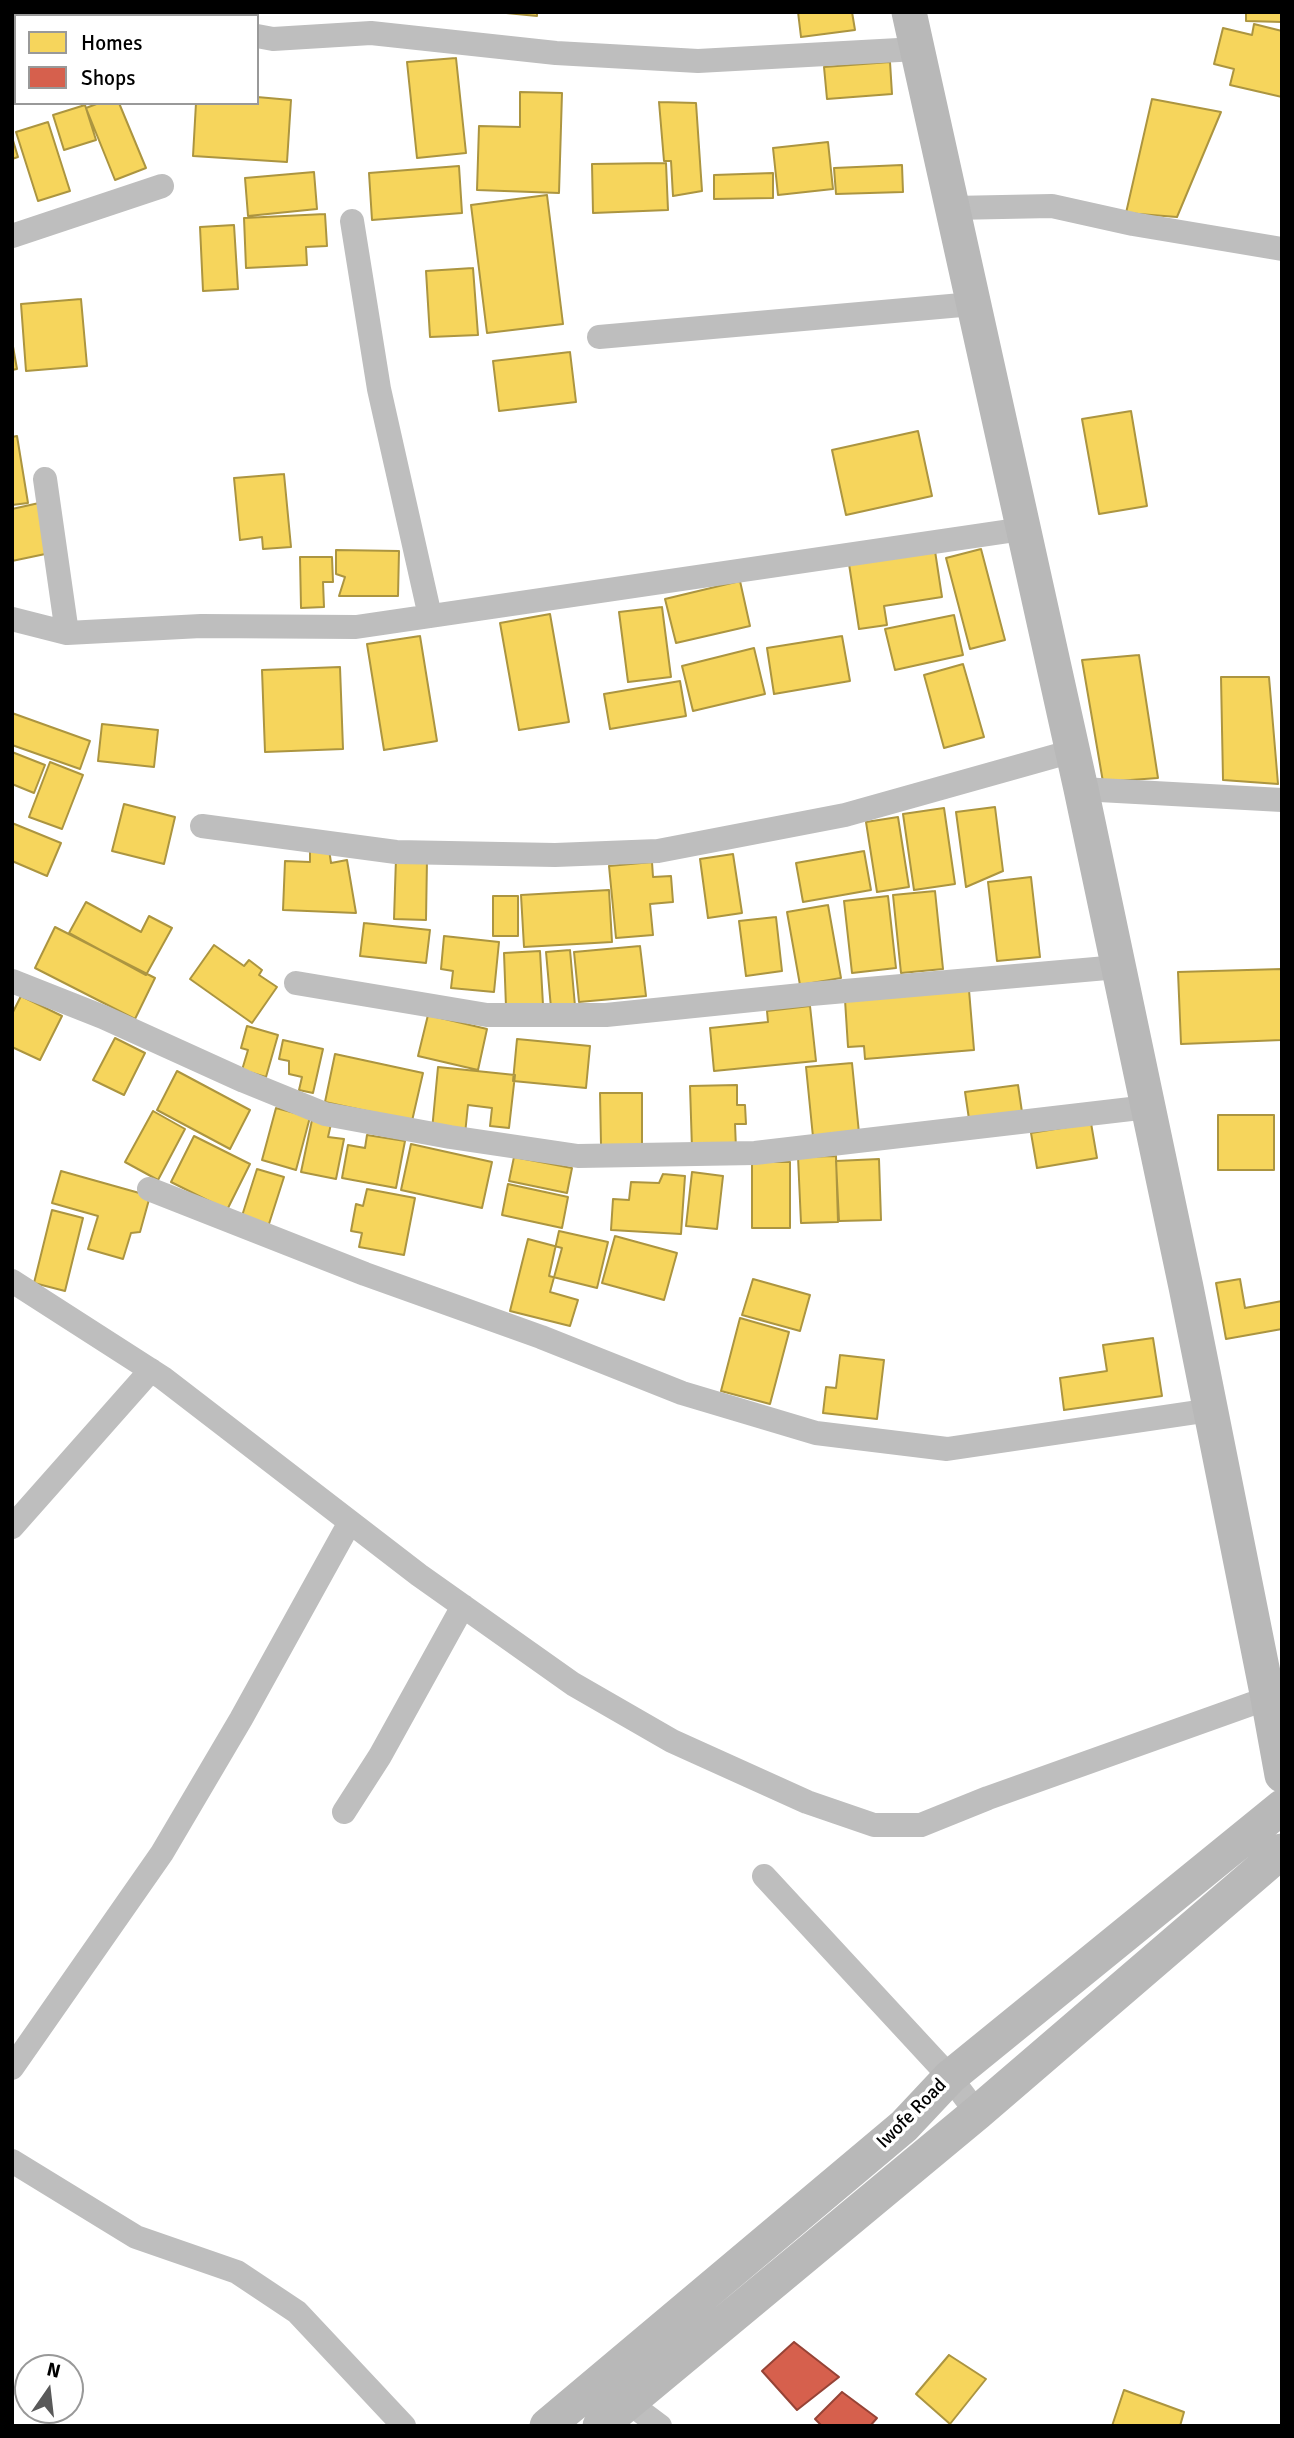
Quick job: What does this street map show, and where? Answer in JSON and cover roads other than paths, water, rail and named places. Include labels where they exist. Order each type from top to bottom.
[{"type":"street","points":[[259,36],[273,38],[372,33],[556,53],[698,61],[916,22],[952,208],[1073,751],[1148,1107],[1211,1410],[1282,1775]]},
{"type":"street","points":[[12,236],[162,186]]},
{"type":"street","points":[[952,208],[1052,206],[1133,224],[1282,249]]},
{"type":"street","points":[[352,220],[379,389],[430,616]]},
{"type":"street","points":[[598,337],[973,304]]},
{"type":"street","points":[[45,479],[67,633]]},
{"type":"street","points":[[12,619],[67,633],[201,625],[356,627],[1023,528]]},
{"type":"street","points":[[202,826],[396,852],[555,855],[658,851],[845,815],[1073,751]]},
{"type":"street","points":[[1081,789],[1282,800]]},
{"type":"street","points":[[296,983],[487,1015],[606,1015],[1118,967]]},
{"type":"street","points":[[12,981],[103,1017],[244,1081],[325,1114],[450,1137],[578,1156],[755,1153],[1148,1107]]},
{"type":"street","points":[[149,1189],[365,1274],[541,1337],[682,1393],[816,1433],[947,1449],[1211,1410]]},
{"type":"street","points":[[12,1281],[151,1370],[350,1522],[573,1684],[671,1741],[807,1802],[874,1825],[921,1825],[988,1798],[1268,1698]]},
{"type":"street","points":[[12,1527],[151,1370]]},
{"type":"street","points":[[12,2068],[162,1853],[241,1719],[350,1522]]},
{"type":"street","points":[[344,1812],[380,1756],[463,1606]]},
{"type":"street","name":"Iwofe Road","points":[[547,2426],[894,2135],[950,2077],[1282,1807]]},
{"type":"street","name":"Iwofe Road","points":[[600,2426],[977,2113],[1282,1851]]},
{"type":"street","points":[[764,1876],[950,2077],[977,2113]]},
{"type":"street","points":[[12,2161],[136,2237],[237,2272],[297,2312],[404,2426]]},
{"type":"street","points":[[628,2402],[660,2426]]}]
